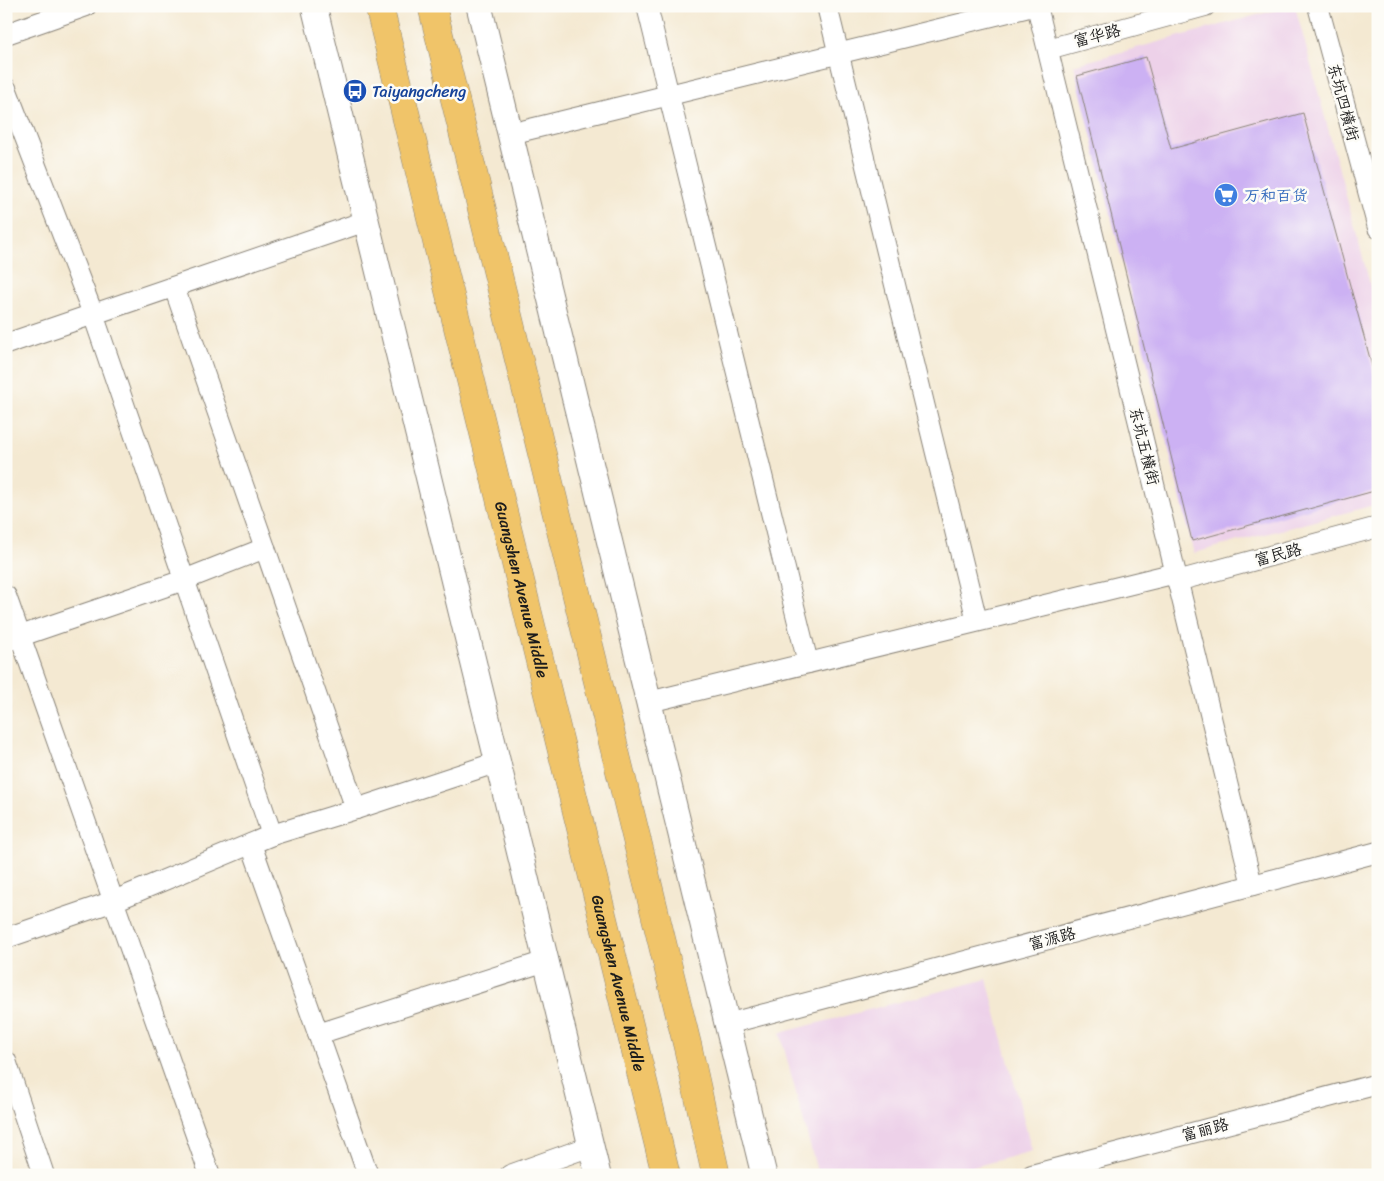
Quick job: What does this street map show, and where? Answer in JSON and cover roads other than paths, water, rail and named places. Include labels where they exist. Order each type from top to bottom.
[{"type":"highway","name":"Guangshen Avenue Middle","points":[[379,6],[666,1175]]},
{"type":"highway","points":[[432,6],[688,1048],[716,1175]]},
{"type":"street","points":[[6,34],[86,6]]},
{"type":"street","points":[[314,6],[598,1175]]},
{"type":"street","points":[[479,6],[764,1175]]},
{"type":"street","points":[[647,6],[808,663]]},
{"type":"street","points":[[827,6],[977,622]]},
{"type":"street","points":[[510,134],[1035,6]]},
{"type":"street","name":"东坑五横街","points":[[1035,6],[1048,49],[1252,885]]},
{"type":"street","name":"富华路","points":[[1048,49],[1205,6]]},
{"type":"street","name":"东坑四横街","points":[[1318,6],[1378,228]]},
{"type":"street","points":[[6,88],[93,314],[272,835]]},
{"type":"street","points":[[6,344],[366,221]]},
{"type":"street","points":[[174,286],[356,809]]},
{"type":"street","name":"富民路","points":[[649,702],[1378,527]]},
{"type":"street","points":[[13,639],[184,580],[265,548]]},
{"type":"street","points":[[6,596],[13,639],[114,901],[210,1175]]},
{"type":"street","points":[[6,938],[114,901],[272,835],[498,762]]},
{"type":"street","points":[[250,844],[368,1175]]},
{"type":"street","name":"富源路","points":[[727,1024],[1378,852]]},
{"type":"street","points":[[318,1034],[546,961]]},
{"type":"street","points":[[6,1061],[44,1175]]},
{"type":"street","name":"富丽路","points":[[1032,1175],[1378,1084]]},
{"type":"street","points":[[510,1175],[591,1146]]},
{"type":"place","name":"Taiyangcheng","points":[[355,91]]},
{"type":"place","name":"万和百货","points":[[1226,195]]}]
